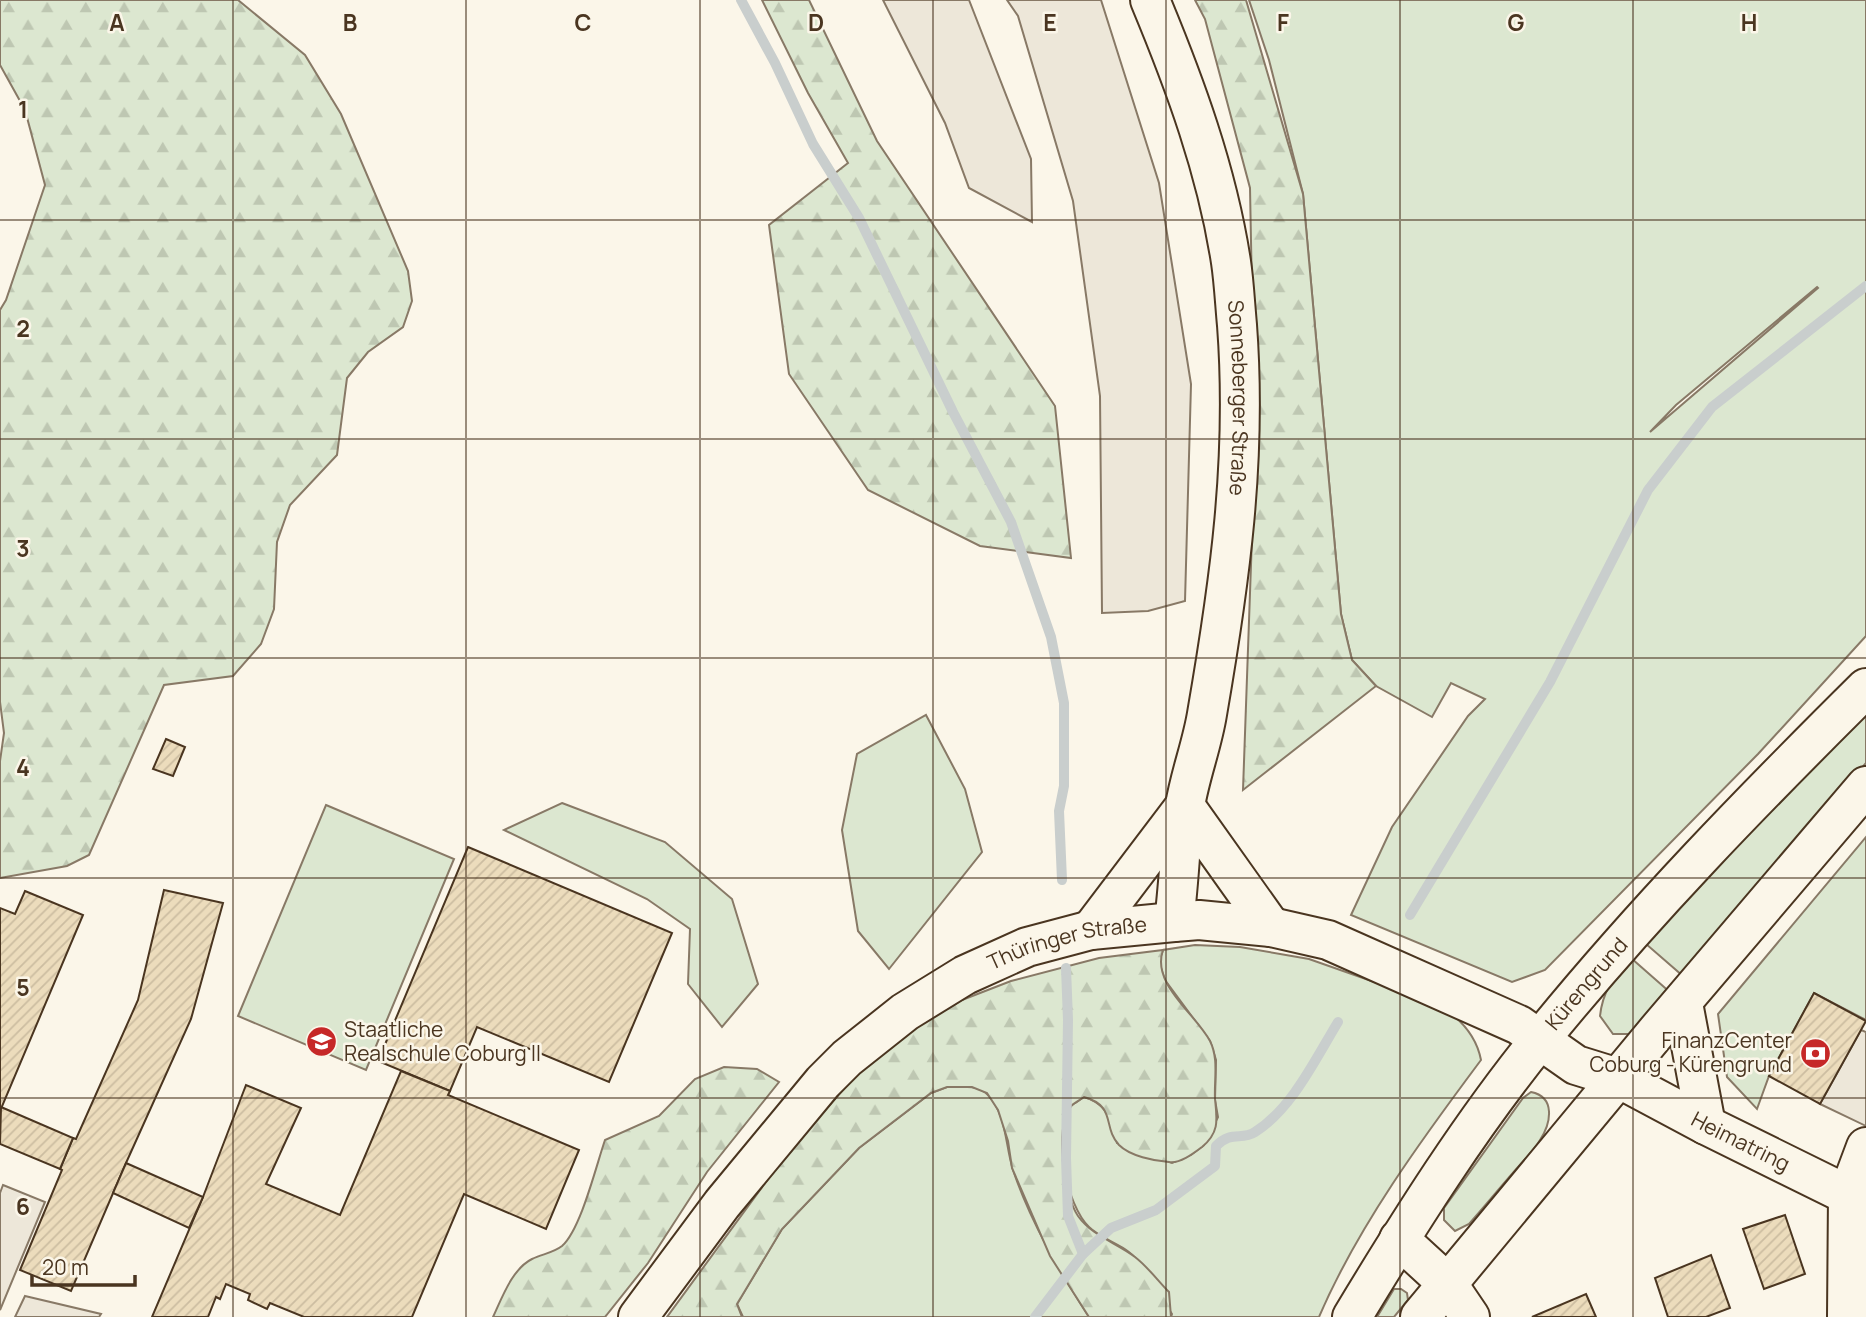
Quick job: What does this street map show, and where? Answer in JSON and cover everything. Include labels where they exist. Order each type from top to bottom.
[{"type":"street","name":"Sonneberger Straße","points":[[1150,0],[1198,126],[1220,204],[1232,264],[1241,402],[1240,476],[1230,580],[1207,718],[1185,806],[1187,921]]},
{"type":"street","name":"Kürengrund","points":[[1352,1317],[1450,1162],[1541,1038],[1699,856],[1866,688]]},
{"type":"street","points":[[1420,1317],[1618,1078],[1865,788]]},
{"type":"street","name":"Sonneberger Straße","points":[[1091,930],[1185,806]]},
{"type":"street","points":[[1185,806],[1271,927]]},
{"type":"street","name":"Thüringer Straße","points":[[638,1317],[722,1204],[823,1082],[847,1058],[905,1012],[965,975],[1027,947],[1091,930],[1187,921],[1271,927],[1328,940],[1519,1025],[1541,1038]]},
{"type":"street","points":[[1683,1003],[1706,1125]]},
{"type":"street","name":"Heimatring","points":[[1541,1038],[1585,1049],[1618,1078],[1706,1125],[1857,1199]]},
{"type":"street","points":[[1847,1317],[1857,1199],[1866,1147]]},
{"type":"street","points":[[1399,1239],[1447,1283],[1470,1317]]},
{"type":"green space","points":[[0,0],[238,0],[305,55],[341,114],[408,271],[412,301],[403,327],[368,352],[347,378],[337,455],[290,505],[277,542],[274,609],[261,644],[233,676],[164,685],[89,855],[67,866],[0,878],[0,761],[4,733],[0,702],[0,310],[6,300],[45,185],[25,110],[0,65]]},
{"type":"green space","points":[[762,0],[809,0],[877,141],[1055,406],[1071,558],[980,546],[868,490],[789,374],[769,225],[848,163],[808,93]]},
{"type":"green space","points":[[1195,0],[1246,0],[1303,194],[1341,614],[1352,660],[1376,686],[1243,790],[1255,452],[1250,188],[1205,19]]},
{"type":"green space","points":[[1249,0],[1866,0],[1866,636],[1758,754],[1545,970],[1512,982],[1351,915],[1392,827],[1468,716],[1485,699],[1451,683],[1432,717],[1376,686],[1352,660],[1341,614],[1303,194],[1269,60]],"holes":[[[1818,288],[1650,432],[1676,405]]]},
{"type":"green space","points":[[1866,709],[1866,763],[1683,976],[1646,944],[1686,896]]},
{"type":"green space","points":[[926,715],[965,789],[982,852],[889,969],[858,931],[842,830],[857,754]]},
{"type":"green space","points":[[562,803],[665,842],[732,899],[758,984],[722,1027],[688,984],[690,929],[647,899],[504,830]]},
{"type":"green space","points":[[326,805],[454,859],[366,1070],[238,1016]]},
{"type":"green space","points":[[1866,837],[1866,1020],[1814,993],[1769,1076],[1757,1109],[1727,1077],[1718,1014]]},
{"type":"green space","points":[[1195,945],[1240,947],[1309,959],[1437,1004],[1465,1027],[1479,1051],[1481,1060],[1392,1184],[1352,1250],[1319,1317],[1171,1317],[1172,1314],[1142,1266],[1120,1246],[1100,1236],[1081,1217],[1068,1186],[1062,1133],[1071,1106],[1084,1097],[1104,1109],[1117,1143],[1172,1163],[1191,1155],[1204,1145],[1218,1117],[1215,1100],[1216,1060],[1210,1041],[1165,980],[1159,962],[1163,950]]},
{"type":"green space","points":[[1163,950],[1163,975],[1176,998],[1203,1030],[1213,1048],[1217,1119],[1212,1136],[1187,1158],[1178,1161],[1142,1157],[1119,1145],[1105,1111],[1094,1101],[1084,1097],[1071,1106],[1066,1116],[1062,1145],[1065,1178],[1078,1216],[1090,1229],[1128,1252],[1149,1270],[1169,1292],[1171,1317],[1089,1317],[1050,1256],[1012,1168],[1008,1141],[998,1110],[987,1093],[972,1087],[947,1087],[931,1093],[859,1148],[782,1229],[737,1304],[742,1317],[667,1317],[790,1149],[869,1061],[906,1033],[962,1000],[1011,981],[1099,958]]},
{"type":"green space","points":[[1631,958],[1672,994],[1629,1034],[1613,1034],[1600,1016],[1601,1007],[1610,984]]},
{"type":"green space","points":[[724,1067],[757,1069],[779,1082],[707,1172],[648,1263],[605,1317],[493,1317],[508,1285],[519,1270],[532,1259],[559,1248],[569,1238],[582,1212],[605,1140],[659,1116],[695,1079]]},
{"type":"green space","points":[[947,1087],[979,1089],[994,1103],[1002,1121],[1013,1170],[1028,1209],[1089,1317],[743,1317],[737,1304],[782,1229],[859,1148],[931,1093]]},
{"type":"green space","points":[[1531,1092],[1539,1095],[1548,1105],[1549,1119],[1544,1133],[1533,1150],[1469,1224],[1455,1231],[1444,1220],[1444,1208],[1523,1098]]},
{"type":"green space","points":[[1394,1289],[1407,1293],[1408,1300],[1394,1317],[1377,1317]]},
{"type":"shaded area","points":[[883,0],[969,0],[1031,159],[1032,222],[969,188],[945,123]]},
{"type":"shaded area","points":[[1007,0],[1101,0],[1159,183],[1191,384],[1185,601],[1148,611],[1102,613],[1100,396],[1073,201],[1018,16]]},
{"type":"shaded area","points":[[1861,1030],[1866,1032],[1866,1126],[1820,1104]]},
{"type":"shaded area","points":[[3,1185],[45,1202],[0,1310],[0,1193]]},
{"type":"shaded area","points":[[25,1296],[101,1314],[99,1317],[15,1317]]},
{"type":"building","points":[[166,739],[185,747],[173,776],[153,769]]},
{"type":"building","points":[[468,847],[672,933],[609,1082],[477,1027],[450,1091],[378,1061]]},
{"type":"building","points":[[164,890],[223,903],[191,1019],[71,1291],[20,1270],[73,1138],[76,1139],[138,1000]]},
{"type":"building","points":[[25,891],[83,915],[0,1111],[0,908],[15,914]]},
{"type":"building","name":"FinanzCenter Coburg - Kürengrund","points":[[1814,993],[1866,1021],[1820,1104],[1769,1076]]},
{"type":"building","points":[[401,1071],[450,1091],[448,1095],[579,1150],[546,1229],[464,1194],[412,1317],[304,1317],[270,1303],[267,1309],[248,1300],[250,1294],[226,1284],[220,1299],[216,1297],[208,1317],[152,1317],[203,1197],[246,1085],[301,1108],[266,1184],[340,1215]]},
{"type":"building","points":[[1,1107],[73,1138],[60,1169],[0,1144]]},
{"type":"building","points":[[126,1163],[203,1197],[189,1228],[113,1193]]},
{"type":"building","points":[[1785,1215],[1805,1274],[1764,1289],[1743,1229]]},
{"type":"building","points":[[1711,1255],[1730,1308],[1706,1317],[1668,1317],[1655,1278]]},
{"type":"building","points":[[1586,1294],[1596,1317],[1532,1317]]},
{"type":"waterway","points":[[741,0],[775,63],[813,144],[859,218],[953,412],[1011,522],[1051,637],[1064,703],[1064,786],[1059,811],[1062,880]]},
{"type":"waterway","points":[[1410,915],[1550,682],[1648,490],[1712,407],[1866,286]]},
{"type":"waterway","points":[[1066,968],[1068,1216],[1083,1254]]},
{"type":"waterway","points":[[1035,1317],[1083,1254],[1111,1228],[1156,1210],[1215,1166],[1216,1146],[1222,1141],[1250,1135],[1268,1122],[1292,1097],[1338,1022]]},
{"type":"place","name":"Staatliche Realschule Coburg II","points":[[321,1042]]},
{"type":"place","name":"FinanzCenter Coburg - Kürengrund","points":[[1815,1053]]}]
